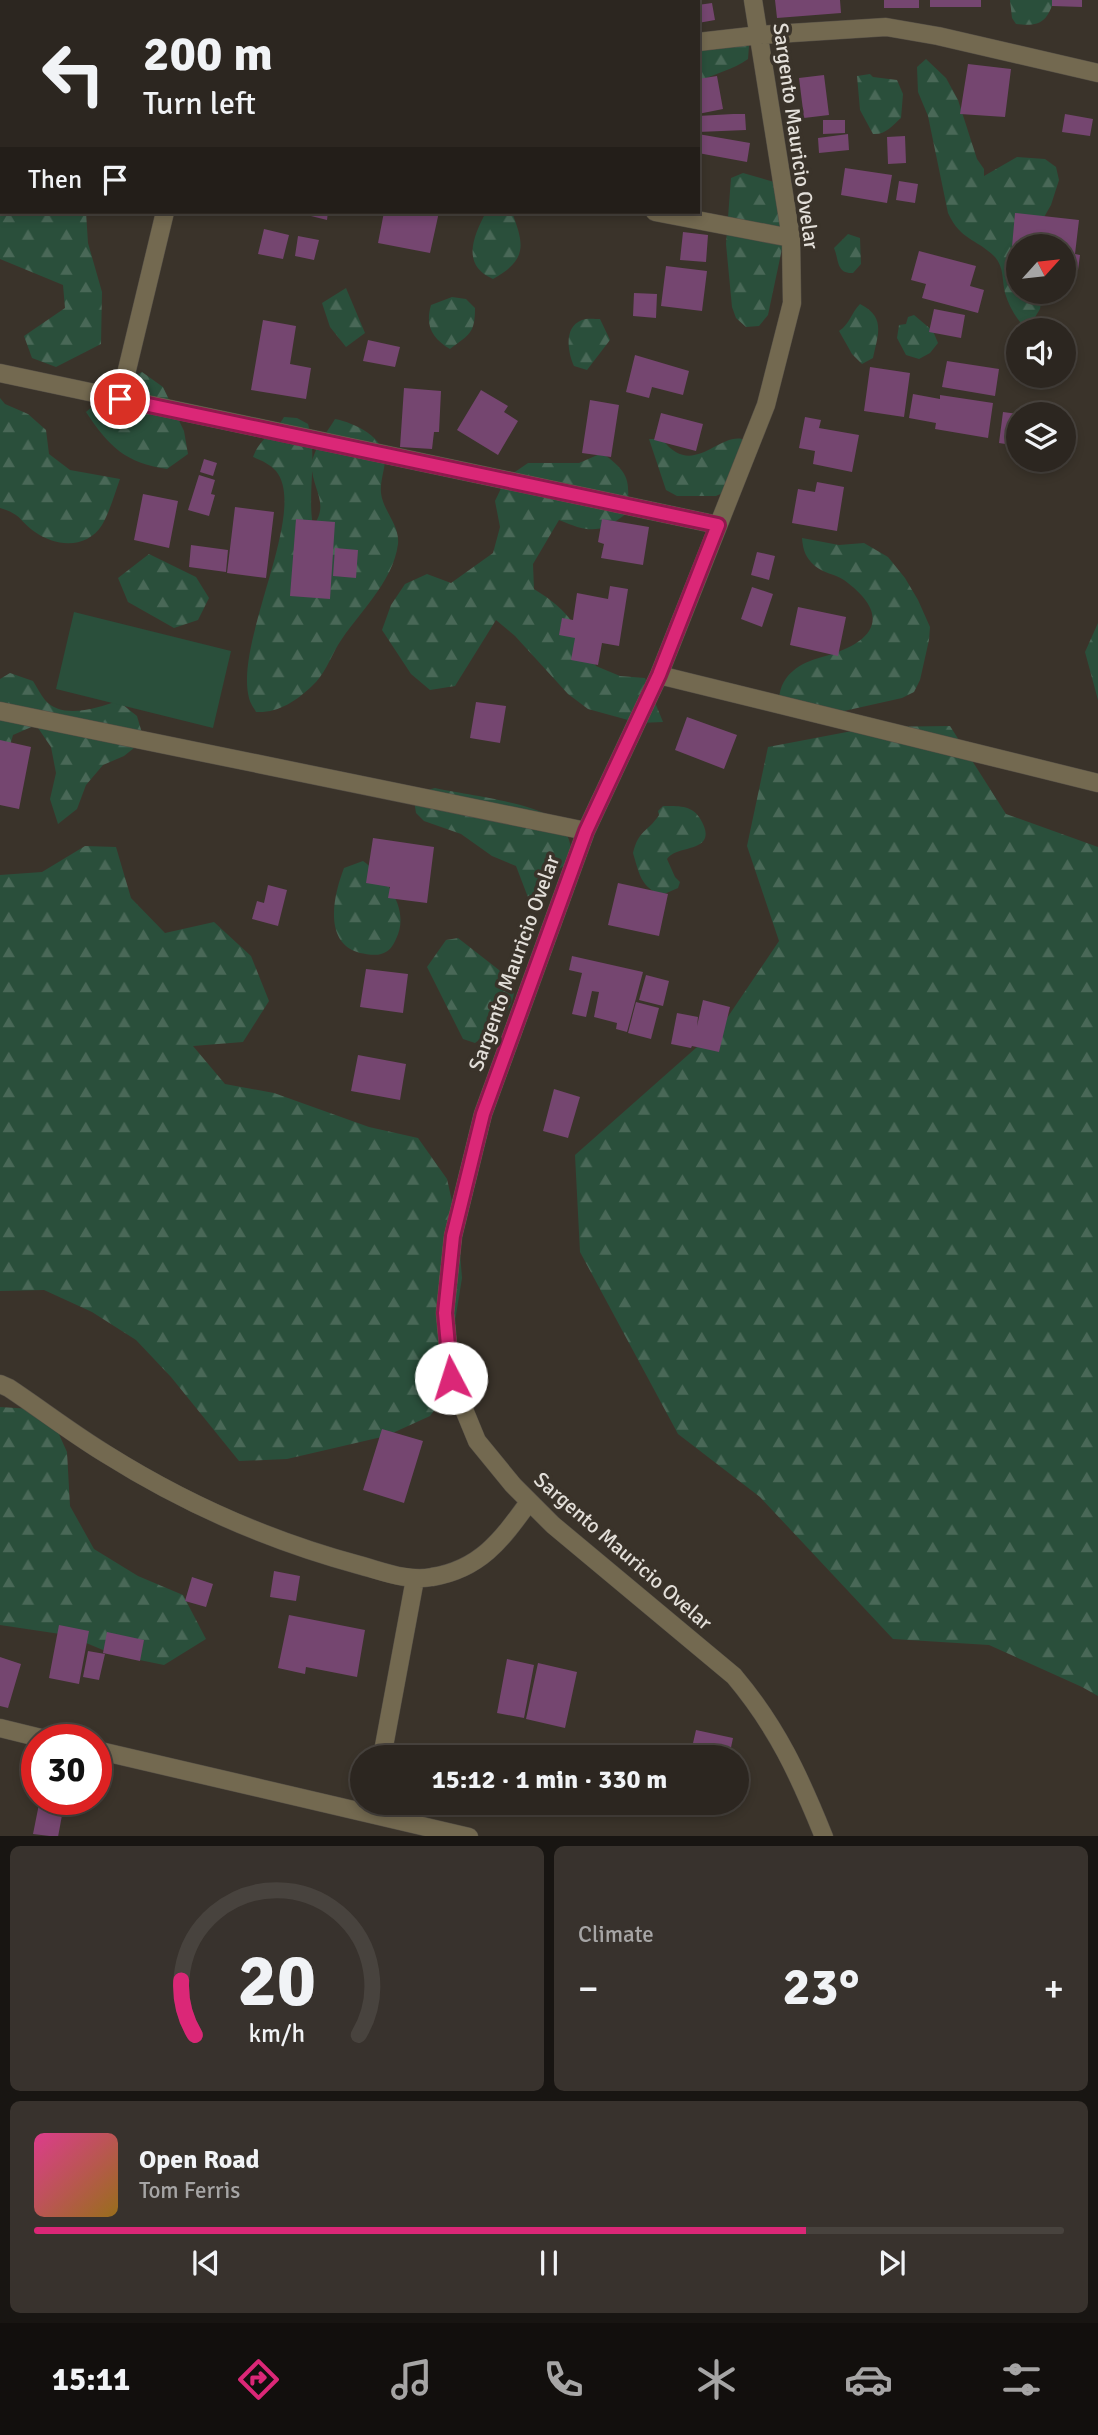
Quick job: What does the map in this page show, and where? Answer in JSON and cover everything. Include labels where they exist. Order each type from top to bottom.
[{"type":"street","name":"Sargento Mauricio Ovelar","points":[[753,0],[791,238],[792,303],[769,392],[659,675],[586,831],[483,1114],[453,1236],[445,1313],[451,1378],[477,1441],[552,1525],[734,1676],[778,1734],[824,1836]]},
{"type":"street","points":[[700,42],[886,27],[938,36],[1098,73]]},
{"type":"street","points":[[120,399],[165,214]]},
{"type":"street","points":[[665,214],[791,238]]},
{"type":"street","points":[[0,373],[718,525]]},
{"type":"street","points":[[659,675],[1098,783]]},
{"type":"street","points":[[0,710],[586,831]]},
{"type":"street","points":[[0,1384],[107,1455],[203,1507],[304,1550],[415,1579],[456,1571],[480,1558],[501,1541],[529,1502]]},
{"type":"street","points":[[384,1745],[415,1579]]},
{"type":"street","points":[[0,1728],[21,1733]]},
{"type":"street","points":[[112,1754],[350,1803]]},
{"type":"street","points":[[396,1815],[470,1836]]},
{"type":"green space","points":[[1010,0],[1054,0],[1045,18],[1037,24],[1024,25],[1016,24],[1012,18]]},
{"type":"green space","points":[[700,43],[737,43],[749,46],[748,59],[700,81]]},
{"type":"green space","points":[[926,59],[946,78],[958,100],[977,159],[984,169],[984,176],[1017,157],[1045,159],[1056,167],[1059,180],[1051,205],[1034,234],[1006,234],[1006,296],[998,261],[958,229],[948,213],[928,116],[918,92],[917,67]]},
{"type":"green space","points":[[870,74],[873,77],[897,80],[903,94],[901,118],[877,134],[873,134],[860,110],[857,76]]},
{"type":"green space","points":[[743,173],[781,184],[786,230],[768,315],[759,326],[746,327],[736,318],[732,307],[726,244],[731,178]]},
{"type":"green space","points":[[0,214],[86,214],[88,243],[102,292],[101,344],[56,367],[32,358],[24,336],[65,308],[63,285],[0,259]]},
{"type":"green space","points":[[485,214],[513,214],[520,242],[518,258],[493,279],[483,273],[473,258],[477,231]]},
{"type":"green space","points":[[848,234],[860,238],[861,264],[853,273],[841,268],[834,248]]},
{"type":"green space","points":[[346,288],[365,333],[346,347],[330,327],[322,303]]},
{"type":"green space","points":[[452,297],[466,299],[475,308],[475,316],[470,332],[450,349],[434,336],[429,312],[431,305]]},
{"type":"green space","points":[[860,304],[874,315],[878,327],[873,358],[862,364],[852,354],[839,331]]},
{"type":"green space","points":[[1010,304],[1041,304],[1034,318],[1017,318]]},
{"type":"green space","points":[[914,315],[933,331],[938,343],[930,353],[919,359],[906,355],[897,338],[899,325],[906,324],[908,317]]},
{"type":"green space","points":[[584,319],[600,319],[610,340],[587,370],[574,366],[569,348],[572,328]]},
{"type":"green space","points":[[142,372],[163,387],[184,431],[188,454],[167,469],[129,458],[111,444],[86,412],[119,383]]},
{"type":"green space","points":[[0,398],[5,404],[28,414],[46,430],[49,454],[70,470],[120,479],[110,508],[96,533],[80,542],[52,541],[35,532],[13,513],[0,508]]},
{"type":"green space","points":[[284,417],[297,418],[308,424],[312,461],[315,451],[335,419],[360,428],[374,438],[384,452],[381,493],[398,537],[398,544],[395,558],[382,585],[346,633],[316,682],[287,705],[256,712],[249,698],[247,674],[252,644],[278,545],[284,515],[284,490],[276,471],[253,457],[260,444]],"holes":[[[312,470],[320,502],[318,518],[313,526]]]},
{"type":"green space","points":[[649,439],[662,439],[673,450],[684,455],[704,452],[733,439],[742,439],[751,445],[729,490],[716,496],[677,496],[666,490]]},
{"type":"green space","points":[[602,453],[618,466],[626,478],[627,513],[609,525],[594,529],[559,520],[533,564],[534,589],[557,606],[572,622],[596,666],[620,676],[645,678],[663,722],[639,723],[588,709],[568,694],[515,636],[496,620],[455,686],[430,690],[411,674],[382,630],[391,605],[405,584],[427,574],[451,583],[493,553],[500,527],[495,501],[506,478],[528,463],[579,463]]},
{"type":"green space","points":[[802,538],[839,545],[864,543],[888,557],[905,578],[930,627],[920,680],[914,692],[902,698],[826,715],[779,699],[783,683],[793,671],[806,663],[854,645],[871,628],[873,617],[860,593],[844,580],[812,563],[803,547]]},
{"type":"green space","points":[[149,554],[196,577],[209,598],[198,620],[174,628],[128,602],[118,578]]},
{"type":"green space","points":[[74,612],[231,651],[213,728],[56,689]]},
{"type":"green space","points":[[1098,623],[1098,700],[1085,652]]},
{"type":"green space","points":[[10,673],[33,681],[45,700],[61,710],[80,711],[118,701],[137,716],[144,740],[124,756],[103,765],[86,785],[77,809],[58,824],[50,799],[56,773],[51,747],[36,725],[13,735],[6,759],[0,763],[0,679]]},
{"type":"green space","points":[[950,726],[1006,814],[1098,847],[1098,1696],[989,1645],[893,1639],[760,1497],[678,1434],[580,1252],[575,1155],[723,1024],[779,941],[747,846],[768,747],[873,727]]},
{"type":"green space","points":[[435,788],[539,811],[562,828],[569,838],[570,856],[553,876],[543,903],[534,913],[516,866],[492,856],[461,834],[424,821],[416,813],[414,800],[423,791]]},
{"type":"green space","points":[[663,806],[691,809],[699,816],[706,834],[698,845],[676,852],[667,859],[680,882],[678,888],[662,895],[645,884],[633,853],[638,839],[655,821]]},
{"type":"green space","points":[[85,846],[116,847],[131,898],[165,933],[214,922],[251,956],[269,1001],[243,1042],[193,1046],[225,1084],[274,1093],[369,1127],[418,1138],[447,1179],[458,1228],[462,1278],[454,1327],[460,1376],[430,1416],[386,1436],[287,1459],[239,1461],[171,1377],[136,1340],[92,1312],[44,1290],[0,1291],[0,875],[42,872]]},
{"type":"green space","points":[[363,861],[388,885],[394,895],[400,917],[400,928],[394,944],[379,955],[360,953],[348,948],[336,929],[335,904],[344,868]]},
{"type":"green space","points":[[458,938],[499,970],[514,993],[505,1016],[475,1043],[463,1039],[427,967],[446,940]]},
{"type":"green space","points":[[0,1407],[48,1410],[67,1452],[70,1506],[94,1549],[138,1576],[183,1595],[206,1639],[164,1665],[115,1655],[67,1635],[0,1625]]},
{"type":"building","points":[[775,0],[840,0],[841,13],[777,18]]},
{"type":"building","points":[[884,0],[919,0],[919,8],[884,8]]},
{"type":"building","points":[[930,0],[981,0],[981,7],[930,7]]},
{"type":"building","points":[[1052,0],[1082,0],[1082,7],[1052,6]]},
{"type":"building","points":[[712,3],[715,20],[700,23],[700,5]]},
{"type":"building","points":[[968,64],[1011,69],[1005,117],[960,114]]},
{"type":"building","points":[[824,75],[829,115],[804,118],[799,78]]},
{"type":"building","points":[[717,76],[723,109],[700,114],[700,79]]},
{"type":"building","points":[[745,114],[746,130],[700,132],[700,116]]},
{"type":"building","points":[[1065,114],[1093,119],[1090,136],[1062,132]]},
{"type":"building","points":[[823,120],[845,120],[845,133],[823,134]]},
{"type":"building","points":[[700,134],[750,143],[747,162],[700,153]]},
{"type":"building","points":[[848,134],[849,150],[819,153],[818,138]]},
{"type":"building","points":[[905,136],[906,163],[888,164],[887,137]]},
{"type":"building","points":[[845,168],[892,175],[887,203],[841,195]]},
{"type":"building","points":[[899,181],[918,184],[915,203],[896,200]]},
{"type":"building","points":[[1015,213],[1079,220],[1076,246],[1076,234],[1013,234]]},
{"type":"building","points":[[303,214],[328,214],[327,220]]},
{"type":"building","points":[[384,214],[439,214],[430,253],[378,243]]},
{"type":"building","points":[[264,229],[289,235],[283,259],[258,254]]},
{"type":"building","points":[[683,232],[708,235],[706,262],[680,260]]},
{"type":"building","points":[[298,236],[319,240],[314,260],[295,256]]},
{"type":"building","points":[[919,251],[976,266],[970,286],[984,290],[978,313],[922,298],[926,284],[911,280]]},
{"type":"building","points":[[1076,254],[1080,255],[1076,270]]},
{"type":"building","points":[[666,266],[707,271],[702,311],[661,306]]},
{"type":"building","points":[[634,293],[657,294],[656,318],[633,316]]},
{"type":"building","points":[[934,309],[965,315],[961,338],[929,332]]},
{"type":"building","points":[[263,320],[296,326],[290,364],[311,368],[306,399],[251,390]]},
{"type":"building","points":[[368,340],[400,347],[395,367],[363,361]]},
{"type":"building","points":[[635,355],[689,371],[683,395],[652,387],[649,398],[626,392]]},
{"type":"building","points":[[947,361],[999,369],[995,396],[942,387]]},
{"type":"building","points":[[870,367],[910,373],[904,417],[864,411]]},
{"type":"building","points":[[404,388],[441,391],[439,432],[434,432],[432,449],[400,447]]},
{"type":"building","points":[[481,390],[508,406],[504,412],[518,421],[498,455],[457,430]]},
{"type":"building","points":[[913,394],[993,403],[988,438],[935,429],[936,423],[909,418]]},
{"type":"building","points":[[590,400],[619,405],[611,457],[582,453]]},
{"type":"building","points":[[1003,412],[1006,412],[1006,444],[999,443]]},
{"type":"building","points":[[661,413],[703,424],[696,451],[654,440]]},
{"type":"building","points":[[805,417],[821,420],[819,428],[859,435],[852,472],[813,464],[815,451],[799,448]]},
{"type":"building","points":[[204,459],[217,463],[213,476],[200,472]]},
{"type":"building","points":[[199,475],[215,480],[211,494],[215,495],[209,516],[188,510]]},
{"type":"building","points":[[817,482],[844,487],[837,531],[792,523],[798,489],[815,492]]},
{"type":"building","points":[[143,494],[178,501],[169,548],[134,540]]},
{"type":"building","points":[[235,507],[274,512],[266,578],[227,573]]},
{"type":"building","points":[[296,519],[335,522],[330,599],[290,596]]},
{"type":"building","points":[[602,519],[649,527],[643,565],[601,558],[604,544],[598,542]]},
{"type":"building","points":[[191,545],[228,550],[226,572],[189,567]]},
{"type":"building","points":[[335,548],[358,550],[356,578],[333,576]]},
{"type":"building","points":[[757,552],[775,556],[769,580],[751,575]]},
{"type":"building","points":[[610,586],[628,589],[619,646],[602,643],[598,665],[571,660],[575,638],[559,635],[562,618],[573,620],[577,593],[608,599]]},
{"type":"building","points":[[752,587],[773,594],[762,627],[741,619]]},
{"type":"building","points":[[798,607],[846,617],[838,656],[790,645]]},
{"type":"building","points":[[476,702],[506,706],[500,743],[470,738]]},
{"type":"building","points":[[687,717],[737,735],[724,769],[675,750]]},
{"type":"building","points":[[0,740],[31,747],[19,809],[0,805]]},
{"type":"building","points":[[373,838],[434,847],[427,903],[388,898],[390,887],[366,883]]},
{"type":"building","points":[[618,883],[668,894],[659,936],[608,925]]},
{"type":"building","points":[[268,885],[287,890],[278,926],[252,919],[257,901],[264,903]]},
{"type":"building","points":[[572,956],[643,972],[627,1032],[616,1029],[617,1023],[594,1017],[599,992],[592,991],[586,1017],[572,1014],[582,973],[569,970]]},
{"type":"building","points":[[366,969],[408,974],[403,1013],[360,1007]]},
{"type":"building","points":[[646,975],[669,981],[663,1006],[639,1000]]},
{"type":"building","points":[[703,1000],[730,1007],[719,1052],[671,1044],[677,1013],[698,1017],[697,1026]]},
{"type":"building","points":[[636,1002],[659,1008],[651,1039],[628,1033]]},
{"type":"building","points":[[358,1055],[406,1064],[400,1100],[351,1091]]},
{"type":"building","points":[[554,1089],[580,1097],[568,1138],[543,1131]]},
{"type":"building","points":[[382,1429],[423,1441],[404,1503],[363,1490]]},
{"type":"building","points":[[274,1571],[300,1576],[296,1601],[270,1597]]},
{"type":"building","points":[[192,1577],[213,1584],[206,1607],[185,1601]]},
{"type":"building","points":[[289,1615],[365,1630],[357,1677],[306,1667],[305,1674],[278,1668]]},
{"type":"building","points":[[59,1625],[89,1631],[79,1684],[49,1678]]},
{"type":"building","points":[[107,1632],[144,1640],[140,1661],[103,1653]]},
{"type":"building","points":[[88,1651],[105,1654],[99,1680],[83,1677]]},
{"type":"building","points":[[0,1657],[21,1664],[8,1708],[0,1706]]},
{"type":"building","points":[[507,1659],[534,1665],[524,1718],[497,1713]]},
{"type":"building","points":[[538,1663],[577,1672],[565,1728],[526,1719]]},
{"type":"building","points":[[696,1730],[733,1738],[732,1745],[693,1745]]},
{"type":"building","points":[[37,1815],[62,1815],[58,1836],[33,1834]]},
{"type":"route","points":[[120,399],[718,525],[659,675],[586,831],[483,1114],[453,1236],[445,1313],[451,1378]]}]
